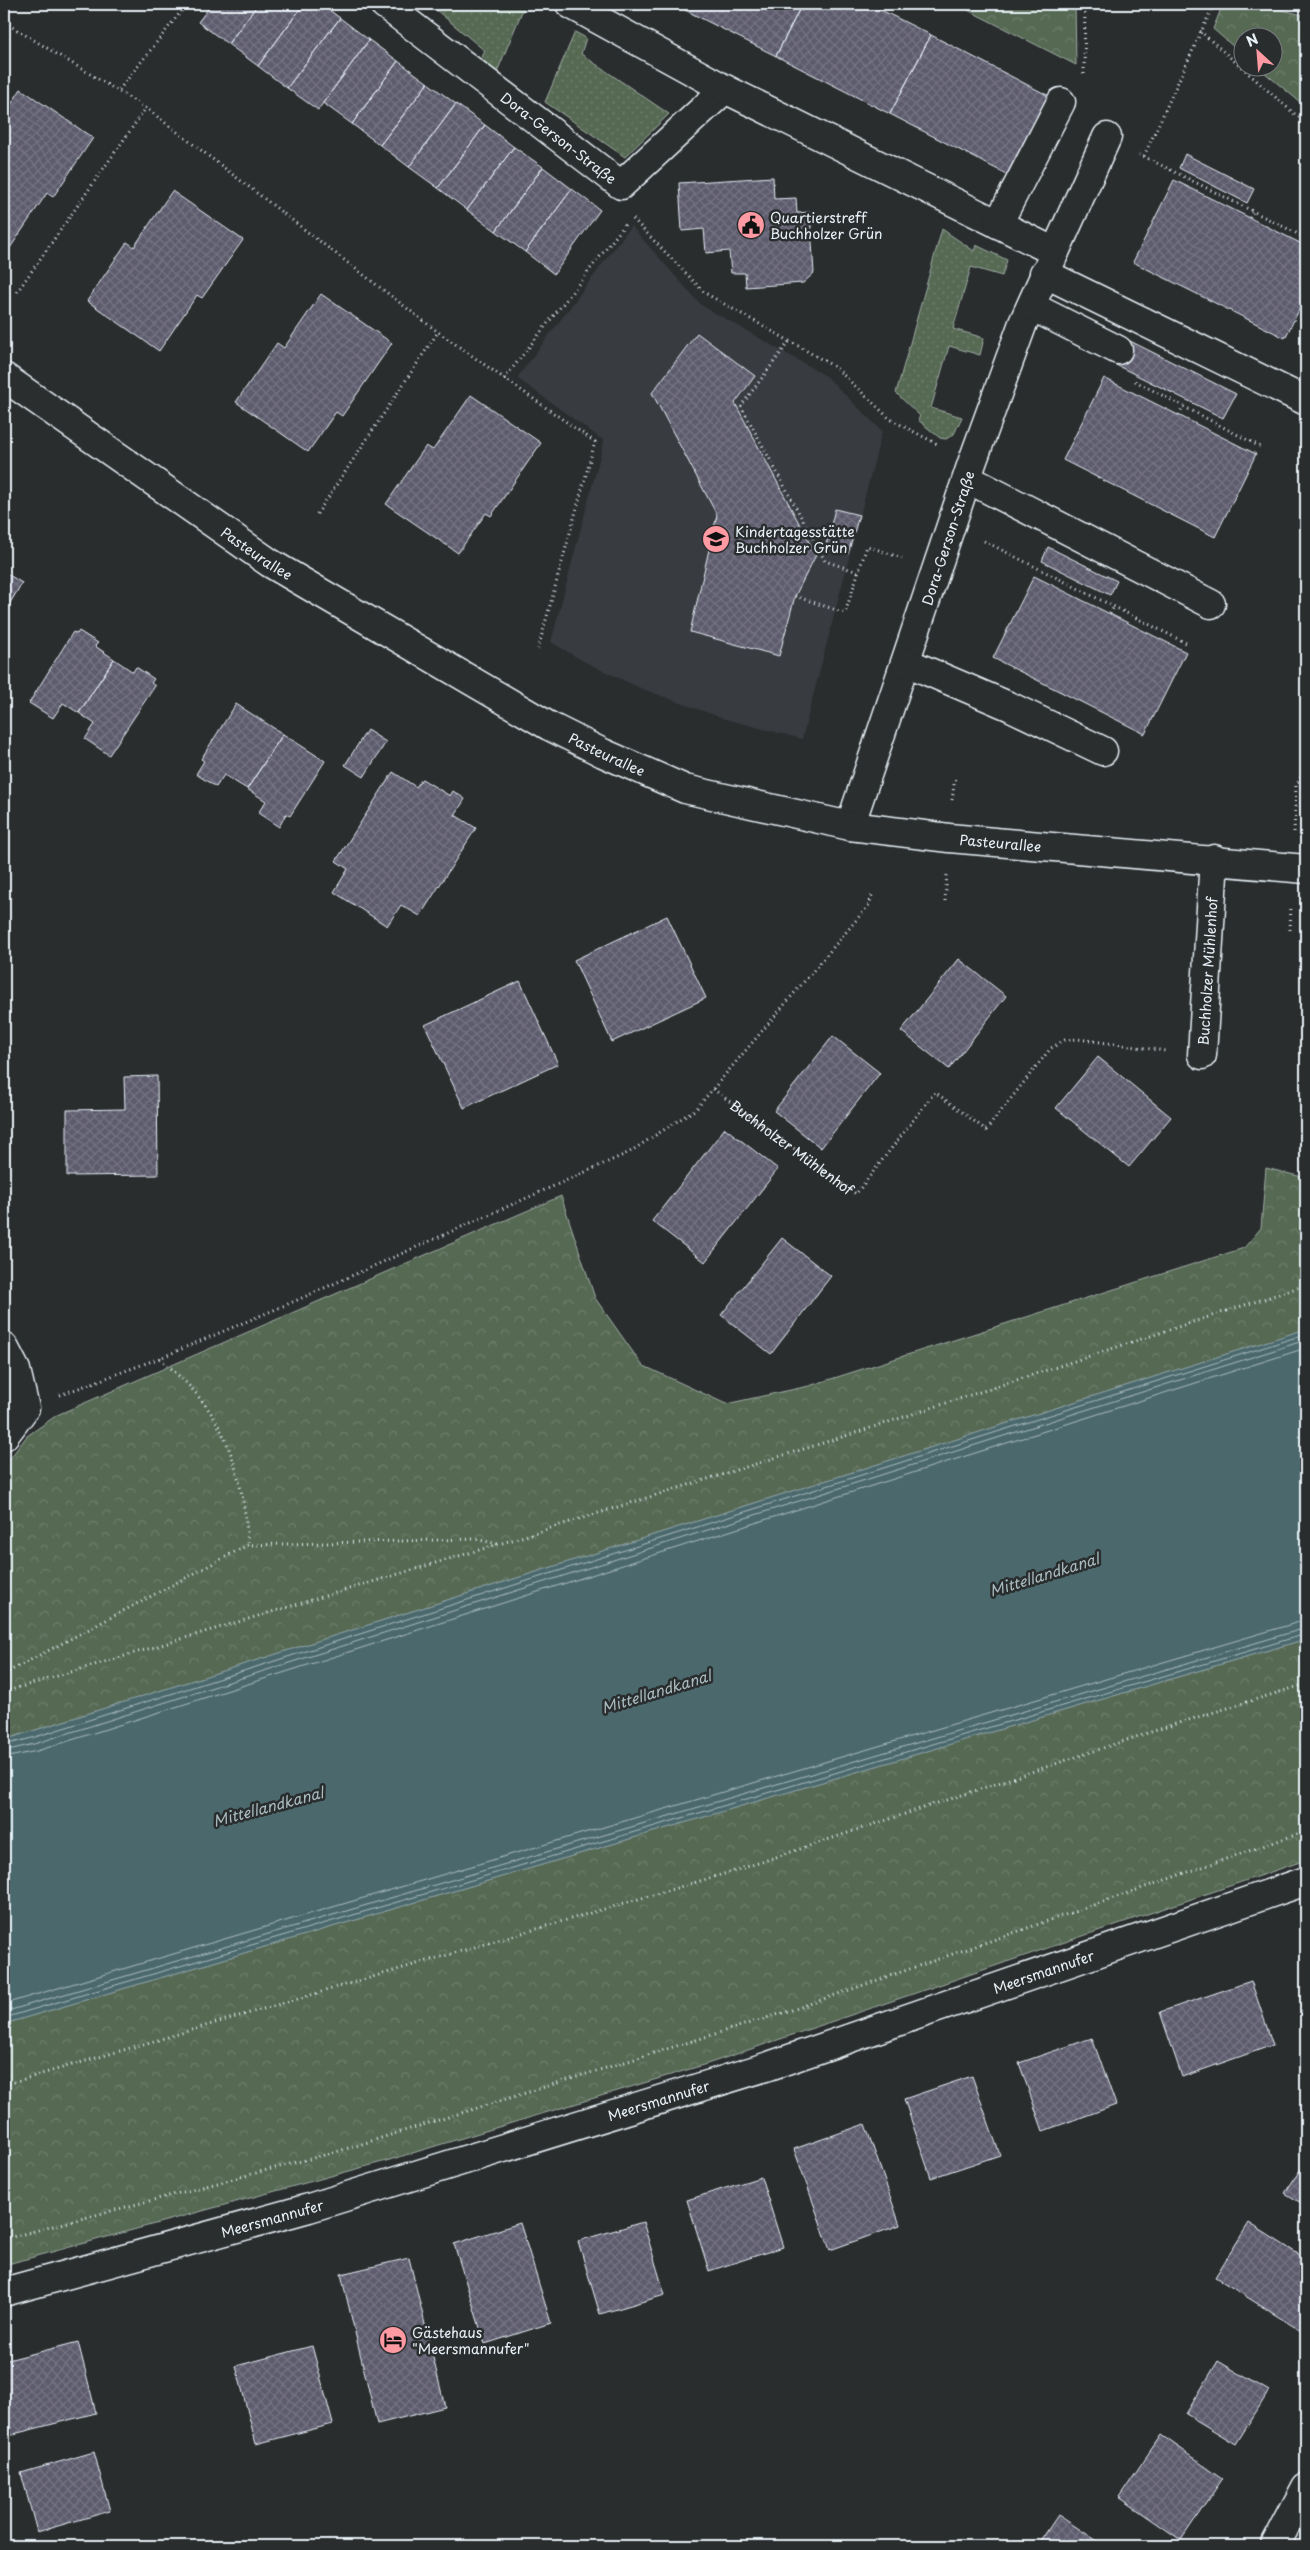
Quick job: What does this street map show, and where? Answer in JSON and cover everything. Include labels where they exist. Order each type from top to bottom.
[{"type":"street","name":"Dora-Gerson-Straße","points":[[384,4],[621,185],[725,89]]},
{"type":"street","points":[[570,4],[725,89],[998,224],[1049,263],[1306,401]]},
{"type":"street","points":[[998,224],[1060,102]]},
{"type":"street","name":"Dora-Gerson-Straße","points":[[850,826],[970,471],[1031,306],[1107,138]]},
{"type":"street","points":[[1031,306],[1118,350]]},
{"type":"street","name":"Pasteurallee","points":[[4,377],[270,563],[548,726],[603,753],[685,789],[850,826],[949,838],[1214,859],[1306,869]]},
{"type":"street","points":[[970,471],[1211,604]]},
{"type":"street","points":[[906,662],[1011,707],[1104,752]]},
{"type":"street","name":"Buchholzer Mühlenhof","points":[[1202,1055],[1214,859]]},
{"type":"street","points":[[4,1347],[16,1370],[24,1408],[4,1436]]},
{"type":"street","name":"Meersmannufer","points":[[4,2292],[309,2208],[769,2066],[1306,1881]]},
{"type":"street","points":[[1275,2546],[1306,2487]]},
{"type":"path","points":[[119,90],[187,4]]},
{"type":"path","points":[[1203,4],[1210,9]]},
{"type":"path","points":[[1144,156],[1210,9],[1214,4]]},
{"type":"path","points":[[1294,4],[1306,7]]},
{"type":"path","points":[[4,22],[146,108],[438,332],[595,442],[538,649]]},
{"type":"path","points":[[1200,31],[1306,124]]},
{"type":"path","points":[[17,292],[146,108]]},
{"type":"path","points":[[1107,138],[1306,238]]},
{"type":"path","points":[[1250,218],[1254,211]]},
{"type":"path","points":[[504,379],[631,217],[706,293],[835,367],[890,419],[970,471]]},
{"type":"path","points":[[317,514],[438,332]]},
{"type":"path","points":[[789,342],[741,406],[825,561],[858,572]]},
{"type":"path","points":[[1133,380],[1261,447]]},
{"type":"path","points":[[1179,415],[1183,406]]},
{"type":"path","points":[[953,525],[1186,643]]},
{"type":"path","points":[[795,596],[845,613],[867,546],[938,570]]},
{"type":"path","points":[[1110,614],[1114,606]]},
{"type":"path","points":[[1294,835],[1296,786],[1306,768]]},
{"type":"path","points":[[952,806],[954,777]]},
{"type":"path","points":[[1295,808],[1306,800]]},
{"type":"path","points":[[24,1408],[160,1358],[295,1301],[628,1153],[696,1109],[869,905],[873,892]]},
{"type":"path","name":"Buchholzer Mühlenhof","points":[[713,1089],[856,1194],[935,1092],[986,1130],[1051,1048],[1065,1040],[1202,1055]]},
{"type":"path","points":[[4,1692],[499,1544],[855,1433],[1306,1285]]},
{"type":"path","points":[[160,1358],[199,1397],[221,1433],[238,1473],[248,1545]]},
{"type":"path","points":[[4,1674],[248,1545],[475,1539],[499,1544]]},
{"type":"path","points":[[4,2085],[734,1871],[1169,1726],[1306,1684]]},
{"type":"path","points":[[4,2240],[336,2152],[782,2014],[1306,1831]]},
{"type":"shaded area","name":"Kindertagesstätte Buchholzer Grün","points":[[631,226],[701,305],[826,376],[882,431],[802,739],[725,719],[640,688],[585,662],[551,642],[604,441],[517,378]]},
{"type":"green space","points":[[429,4],[525,4],[495,77],[477,67],[485,51]]},
{"type":"green space","points":[[956,4],[1075,4],[1076,65]]},
{"type":"green space","points":[[1223,4],[1260,4],[1306,16],[1306,107],[1271,78],[1282,78],[1282,28],[1232,28],[1232,45],[1213,29]]},
{"type":"green space","points":[[575,32],[586,38],[581,54],[669,114],[625,157],[545,102]]},
{"type":"green space","points":[[942,229],[974,251],[976,245],[1007,260],[1002,276],[971,267],[953,329],[984,338],[980,355],[949,346],[931,408],[962,417],[954,434],[946,439],[940,438],[918,420],[920,416],[896,393]]},
{"type":"green space","points":[[1266,1168],[1306,1178],[1306,1329],[4,1740],[4,1466],[27,1436],[57,1415],[561,1196],[595,1298],[642,1365],[726,1404],[809,1386],[1244,1248],[1261,1228]]},
{"type":"green space","points":[[1306,1639],[1306,1860],[710,2063],[386,2161],[4,2265],[4,2024]]},
{"type":"water","name":"Mittellandkanal","points":[[1306,1329],[1306,1639],[4,2024],[4,1740]]},
{"type":"building","points":[[212,4],[258,4],[228,44],[198,22]]},
{"type":"building","points":[[258,4],[304,4],[258,66],[228,44]]},
{"type":"building","points":[[304,4],[321,4],[340,18],[287,88],[258,66]]},
{"type":"building","points":[[673,4],[802,4],[776,56]]},
{"type":"building","points":[[802,4],[869,4],[931,35],[890,114],[776,56]]},
{"type":"building","points":[[340,18],[369,40],[318,110],[287,88]]},
{"type":"building","points":[[931,35],[1049,96],[1008,175],[890,114]]},
{"type":"building","points":[[369,40],[398,61],[352,124],[323,103]]},
{"type":"building","points":[[398,61],[428,83],[380,145],[352,124]]},
{"type":"building","points":[[428,83],[456,104],[409,167],[380,145]]},
{"type":"building","points":[[21,89],[93,138],[53,197],[47,193],[10,248],[4,244],[4,115]]},
{"type":"building","points":[[456,104],[485,125],[438,188],[409,167]]},
{"type":"building","points":[[485,125],[514,147],[467,210],[438,188]]},
{"type":"building","points":[[514,147],[543,167],[496,231],[467,210]]},
{"type":"building","points":[[1185,154],[1254,189],[1247,203],[1179,168]]},
{"type":"building","points":[[543,167],[572,189],[525,252],[496,231]]},
{"type":"building","points":[[773,177],[774,199],[796,198],[797,213],[810,212],[814,273],[803,283],[746,287],[745,273],[731,273],[729,251],[706,253],[704,229],[682,231],[679,183]]},
{"type":"building","points":[[1174,180],[1306,246],[1306,296],[1285,338],[1133,262]]},
{"type":"building","points":[[572,189],[600,210],[554,274],[525,252]]},
{"type":"building","points":[[172,191],[243,240],[202,298],[197,295],[159,351],[87,301],[127,242],[134,247]]},
{"type":"building","points":[[321,294],[392,343],[342,416],[336,412],[308,452],[236,402],[277,343],[284,348]]},
{"type":"building","points":[[697,333],[755,376],[735,403],[816,555],[795,596],[779,656],[690,632],[717,515],[652,393]]},
{"type":"building","points":[[1124,338],[1236,394],[1223,418],[1112,363]]},
{"type":"building","points":[[1104,378],[1256,454],[1215,537],[1063,460]]},
{"type":"building","points":[[471,395],[541,443],[491,516],[486,513],[458,553],[386,504],[426,446],[433,450]]},
{"type":"building","points":[[835,509],[859,515],[848,554],[825,549]]},
{"type":"building","points":[[1048,547],[1117,581],[1110,595],[1042,561]]},
{"type":"building","points":[[4,572],[22,583],[4,613]]},
{"type":"building","points":[[1034,576],[1186,652],[1145,734],[993,658]]},
{"type":"building","points":[[79,631],[98,643],[95,646],[114,659],[79,713],[63,703],[53,718],[29,703],[73,632],[77,634]]},
{"type":"building","points":[[114,659],[133,672],[136,667],[154,679],[151,683],[155,686],[109,755],[85,739],[95,724],[79,713]]},
{"type":"building","points":[[236,704],[283,734],[247,789],[224,775],[216,787],[196,774],[204,761],[201,759]]},
{"type":"building","points":[[367,730],[386,742],[364,777],[345,765]]},
{"type":"building","points":[[283,734],[325,761],[290,816],[286,814],[279,827],[258,813],[266,801],[247,789]]},
{"type":"building","points":[[393,772],[416,787],[422,779],[450,796],[453,791],[465,799],[455,815],[476,828],[420,916],[401,905],[387,926],[334,892],[348,869],[336,861]]},
{"type":"building","points":[[667,916],[706,998],[612,1042],[574,960]]},
{"type":"building","points":[[959,959],[1006,996],[949,1069],[901,1031]]},
{"type":"building","points":[[520,981],[558,1064],[464,1108],[425,1025]]},
{"type":"building","points":[[833,1036],[880,1073],[821,1148],[774,1111]]},
{"type":"building","points":[[1098,1057],[1171,1117],[1129,1167],[1056,1108]]},
{"type":"building","points":[[157,1076],[158,1175],[67,1176],[67,1110],[125,1109],[124,1077]]},
{"type":"building","points":[[725,1128],[778,1169],[705,1262],[652,1221]]},
{"type":"building","points":[[782,1238],[831,1276],[771,1354],[721,1315]]},
{"type":"building","points":[[1251,1981],[1273,2045],[1182,2077],[1160,2012]]},
{"type":"building","points":[[1092,2038],[1116,2105],[1043,2131],[1019,2063]]},
{"type":"building","points":[[972,2076],[1000,2155],[931,2178],[904,2099]]},
{"type":"building","points":[[865,2124],[900,2225],[830,2250],[794,2149]]},
{"type":"building","points":[[1306,2161],[1306,2206],[1285,2193]]},
{"type":"building","points":[[761,2177],[783,2247],[709,2271],[687,2200]]},
{"type":"building","points":[[643,2222],[665,2295],[600,2314],[578,2241]]},
{"type":"building","points":[[520,2223],[551,2323],[485,2344],[454,2244]]},
{"type":"building","points":[[1249,2223],[1306,2259],[1306,2322],[1301,2331],[1215,2277]]},
{"type":"building","name":"Gästehaus \"Meersmannufer\"","points":[[409,2258],[445,2407],[377,2424],[341,2274]]},
{"type":"building","points":[[78,2342],[96,2413],[6,2436],[4,2426],[4,2361]]},
{"type":"building","points":[[312,2346],[333,2424],[256,2444],[236,2366]]},
{"type":"building","points":[[1218,2361],[1269,2391],[1236,2444],[1186,2414]]},
{"type":"building","points":[[1161,2435],[1223,2478],[1181,2540],[1119,2497]]},
{"type":"building","points":[[94,2452],[110,2511],[37,2532],[21,2473]]},
{"type":"building","points":[[1058,2515],[1105,2546],[1037,2546]]},
{"type":"place","name":"Quartierstreff Buchholzer Grün","points":[[751,225]]},
{"type":"place","name":"Kindertagesstätte Buchholzer Grün","points":[[716,539]]},
{"type":"place","name":"Gästehaus \"Meersmannufer\"","points":[[393,2340]]}]
